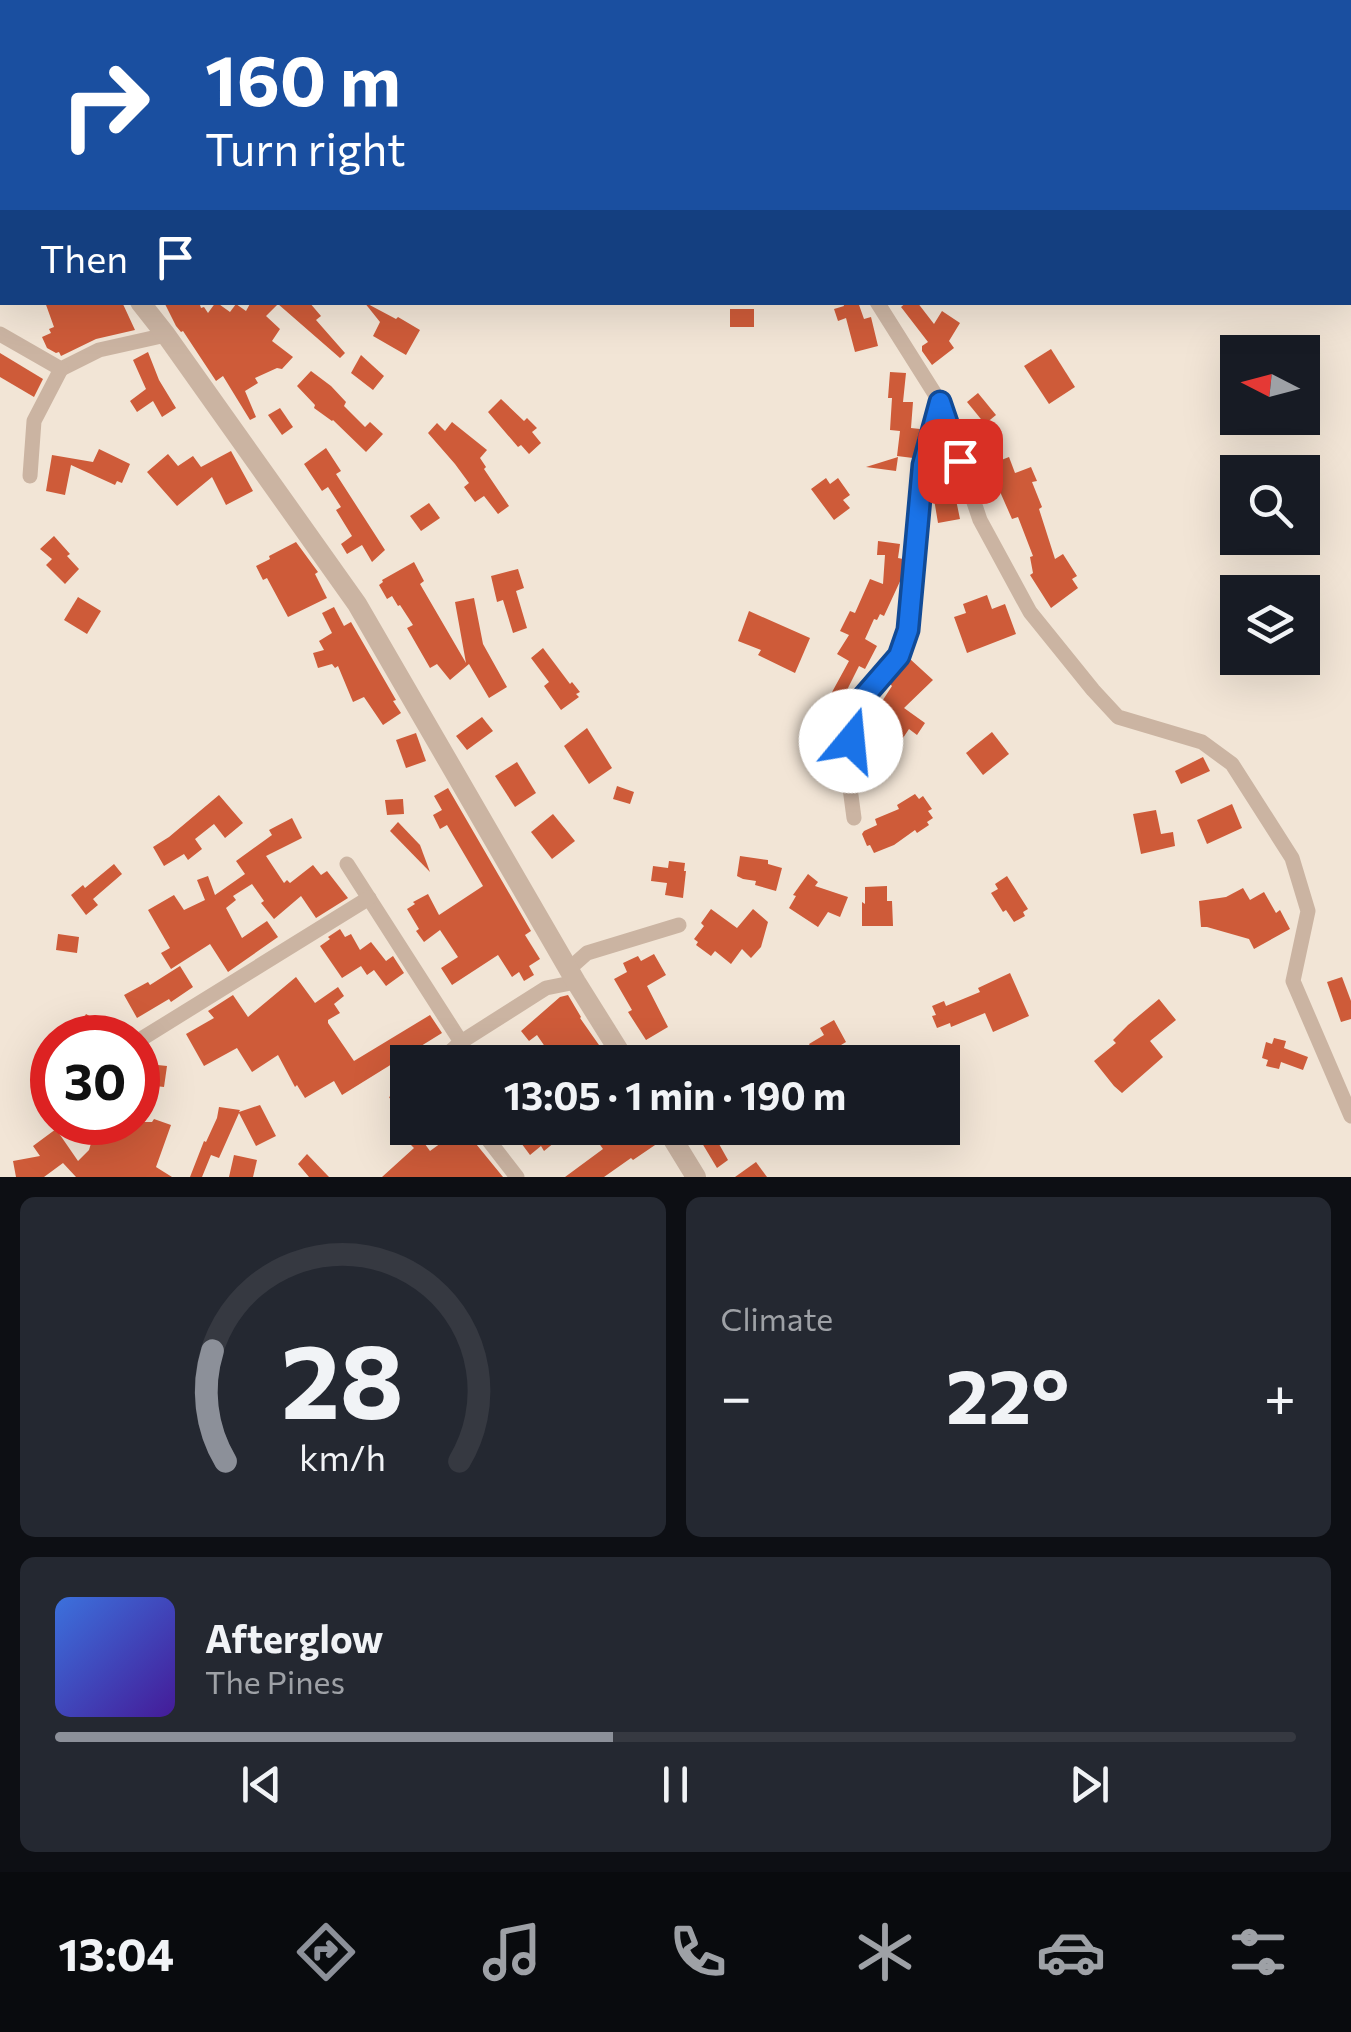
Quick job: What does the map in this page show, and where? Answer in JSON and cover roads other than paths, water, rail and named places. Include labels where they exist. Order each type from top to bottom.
[{"type":"street","points":[[142,305],[357,604],[616,1045]]},
{"type":"street","points":[[879,305],[940,402],[980,520],[1030,612],[1118,717],[1202,742],[1232,764],[1292,858],[1308,911],[1294,981],[1351,1116]]},
{"type":"street","points":[[0,334],[60,368]]},
{"type":"street","points":[[30,476],[34,421],[60,368],[100,350],[166,334]]},
{"type":"street","points":[[854,818],[848,773],[854,708],[899,656],[908,630],[923,465],[940,402]]},
{"type":"street","points":[[347,864],[461,1042]]},
{"type":"street","points":[[160,1028],[369,898]]},
{"type":"street","points":[[458,1045],[546,988],[573,976],[587,954],[679,925]]},
{"type":"street","points":[[492,1145],[517,1177]]},
{"type":"street","points":[[676,1145],[696,1177]]}]
